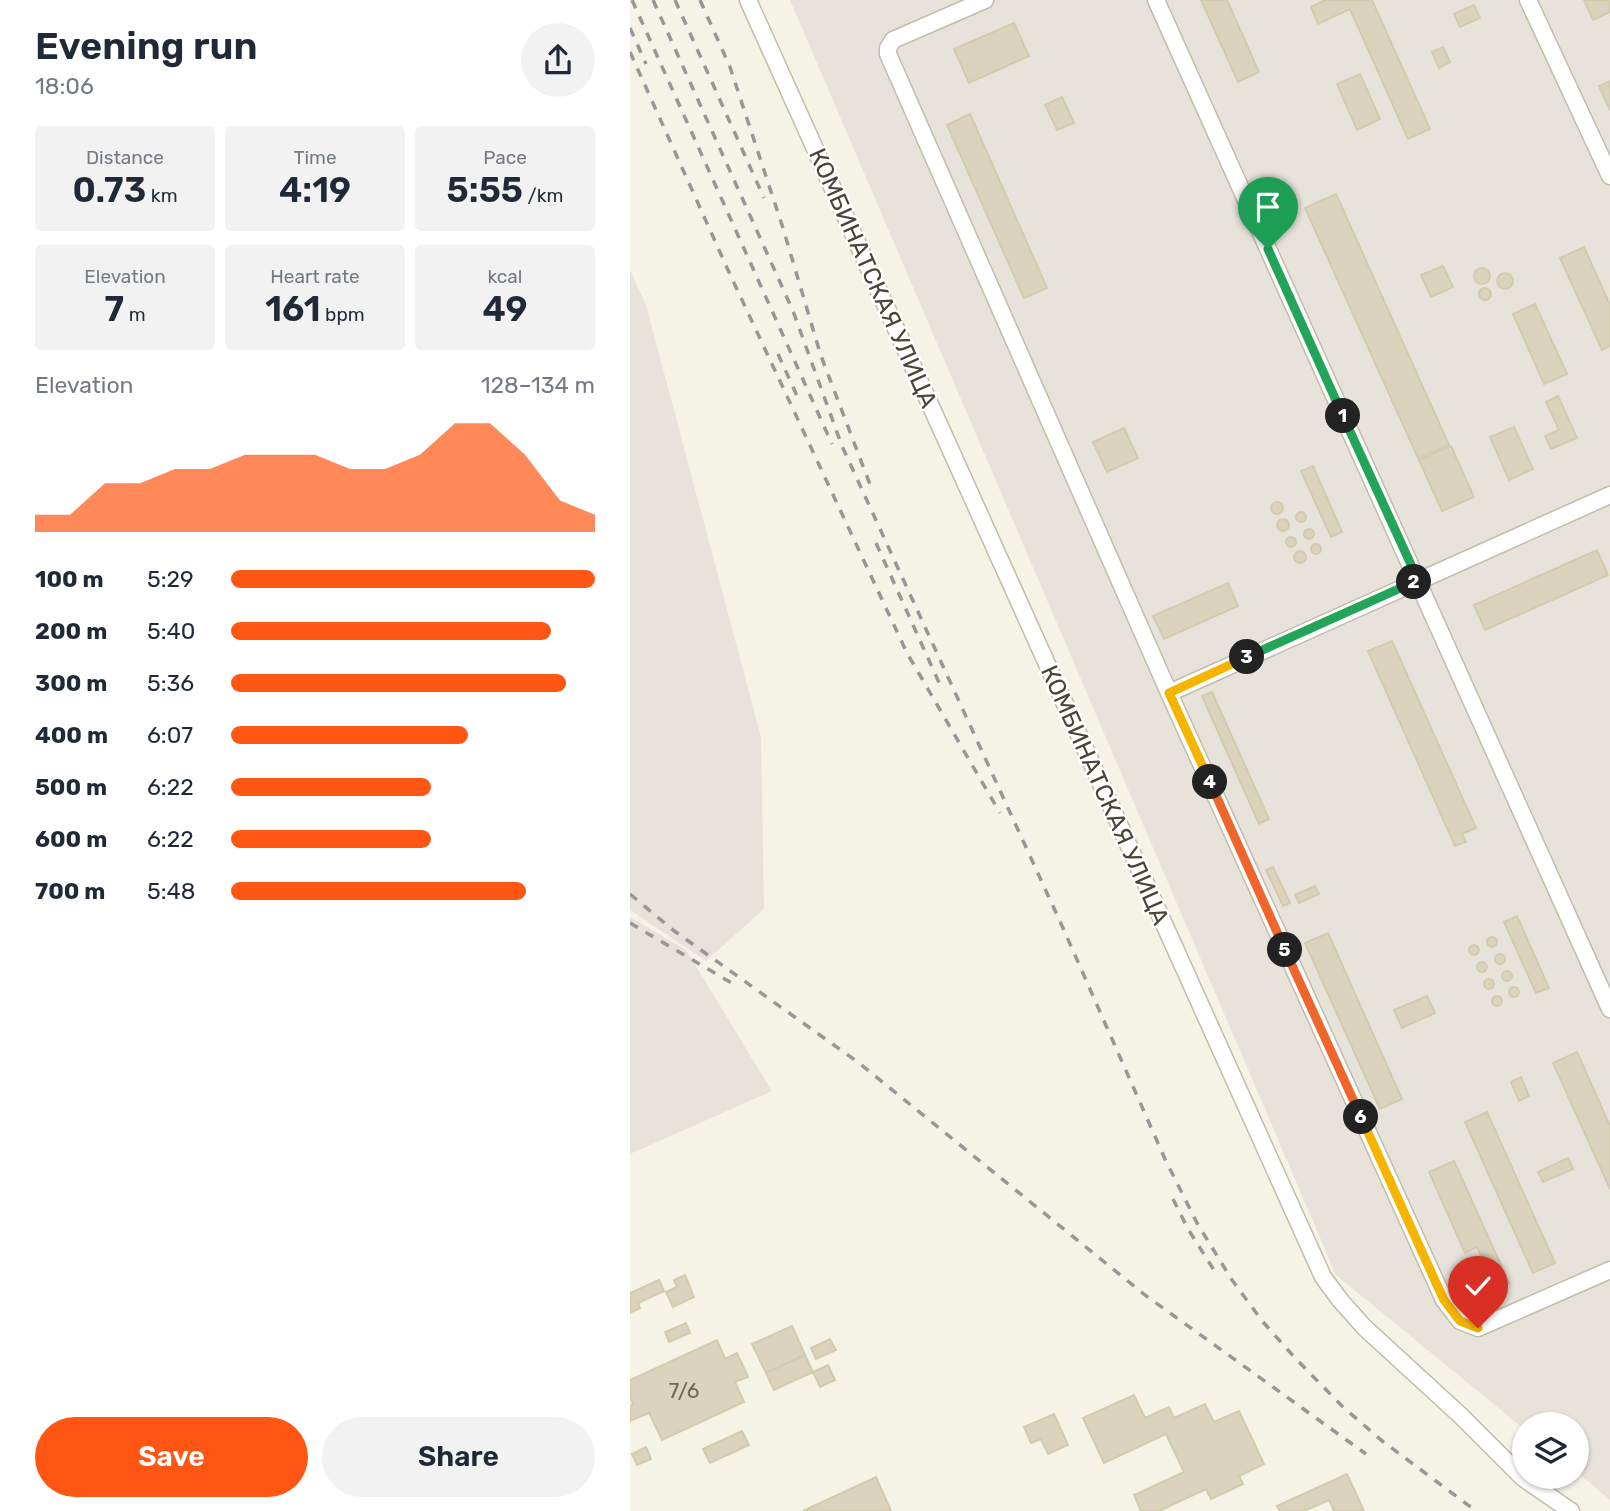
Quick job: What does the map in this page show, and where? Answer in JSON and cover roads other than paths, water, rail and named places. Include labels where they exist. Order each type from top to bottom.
[{"type":"street","name":"КОМБИНАТСКАЯ УЛИЦА","points":[[748,0],[1323,1277],[1364,1327],[1461,1416],[1516,1471],[1571,1511]]},
{"type":"street","points":[[985,0],[893,40],[888,54],[1169,693],[1444,1300],[1460,1321],[1478,1328],[1610,1270]]},
{"type":"street","points":[[1156,0],[1610,1009]]},
{"type":"street","points":[[1528,0],[1610,176]]},
{"type":"street","points":[[1169,693],[1610,495]]},
{"type":"railway","points":[[632,0],[832,444]]},
{"type":"railway","points":[[653,0],[793,311],[842,446],[1063,928],[1165,1159],[1197,1223],[1232,1280],[1263,1322],[1296,1359],[1342,1406],[1381,1440],[1476,1511]]},
{"type":"railway","points":[[675,0],[764,198]]},
{"type":"railway","points":[[700,0],[730,67],[782,225],[821,356],[871,487]]},
{"type":"railway","points":[[630,28],[646,64]]},
{"type":"railway","points":[[630,52],[728,270],[907,653],[1000,813]]},
{"type":"railway","points":[[778,354],[798,398]]},
{"type":"railway","points":[[876,543],[941,687]]},
{"type":"railway","points":[[630,894],[673,930],[859,1063],[1145,1295],[1366,1454]]},
{"type":"railway","points":[[630,923],[735,985]]},
{"type":"railway","points":[[1173,1199],[1217,1275]]}]
